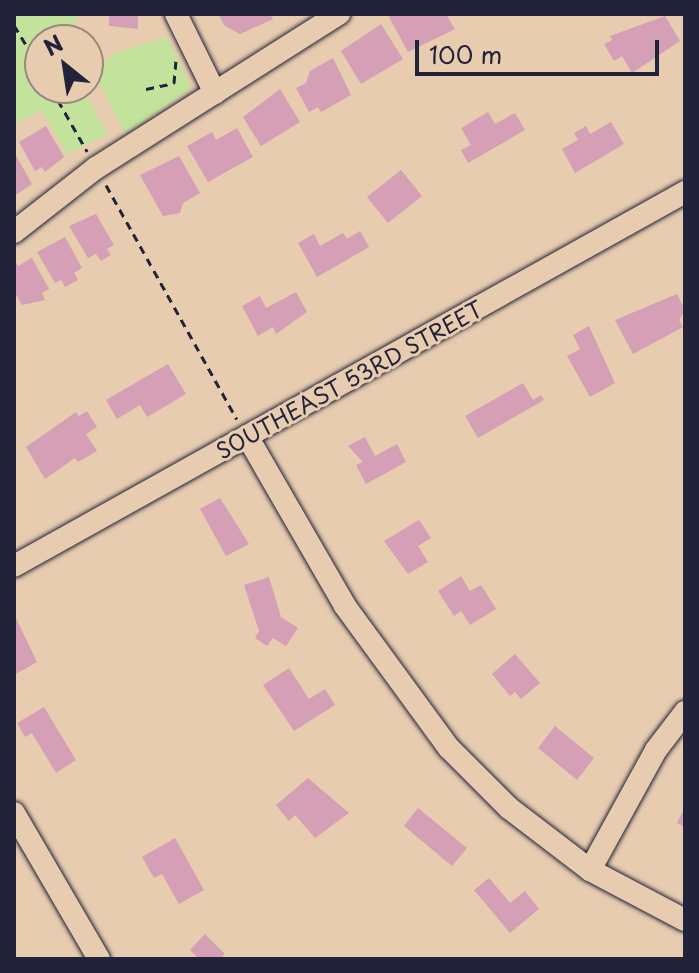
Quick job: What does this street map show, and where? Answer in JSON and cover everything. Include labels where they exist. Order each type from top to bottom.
[{"type":"street","points":[[176,14],[215,93]]},
{"type":"street","points":[[14,232],[96,168],[339,14]]},
{"type":"street","name":"SOUTHEAST 53RD STREET","points":[[14,566],[685,192]]},
{"type":"street","points":[[247,436],[345,606],[436,731],[509,808],[590,870],[685,920]]},
{"type":"street","points":[[590,870],[656,750],[685,712]]},
{"type":"street","points":[[14,813],[99,959]]},
{"type":"path","points":[[146,89],[174,83],[174,62],[180,54]]},
{"type":"path","points":[[60,104],[247,436]]},
{"type":"green space","points":[[14,14],[78,14],[75,24],[24,24],[24,104],[91,104],[108,134],[67,154],[41,110],[14,124]]},
{"type":"green space","points":[[167,37],[190,84],[188,91],[125,134],[104,92],[104,63],[115,53]]},
{"type":"building","points":[[109,14],[138,14],[138,29],[109,26]]},
{"type":"building","points":[[218,14],[270,14],[273,19],[240,34],[225,26]]},
{"type":"building","points":[[394,14],[446,14],[455,29],[408,52],[389,17]]},
{"type":"building","points":[[665,16],[680,41],[632,73],[622,56],[614,61],[604,44],[612,40],[610,36]]},
{"type":"building","points":[[381,24],[403,59],[361,84],[341,51]]},
{"type":"building","points":[[333,58],[351,95],[321,112],[318,107],[309,112],[296,88],[306,83],[310,71]]},
{"type":"building","points":[[280,89],[300,122],[261,146],[243,117]]},
{"type":"building","points":[[488,112],[495,124],[515,113],[525,130],[468,163],[461,150],[471,145],[461,128]]},
{"type":"building","points":[[611,122],[624,144],[575,173],[562,149],[578,140],[574,133],[586,126],[590,134]]},
{"type":"building","points":[[46,126],[64,157],[45,172],[42,167],[35,171],[19,142]]},
{"type":"building","points":[[237,128],[253,157],[208,182],[187,146],[212,132],[216,140]]},
{"type":"building","points":[[14,152],[32,184],[14,196]]},
{"type":"building","points":[[179,156],[200,193],[183,203],[180,213],[163,216],[140,175]]},
{"type":"building","points":[[401,170],[422,196],[388,223],[367,197]]},
{"type":"building","points":[[96,214],[114,245],[107,249],[111,255],[101,261],[96,254],[88,258],[69,226]]},
{"type":"building","points":[[360,231],[369,247],[317,277],[298,243],[314,234],[320,246],[343,233],[347,239]]},
{"type":"building","points":[[65,237],[82,268],[74,273],[78,280],[65,287],[61,280],[55,283],[37,252]]},
{"type":"building","points":[[32,258],[49,289],[42,293],[45,300],[22,305],[14,291],[14,259],[18,266]]},
{"type":"building","points":[[296,292],[307,312],[276,334],[273,327],[258,336],[242,306],[260,296],[266,308]]},
{"type":"building","points":[[677,294],[685,310],[679,320],[683,327],[633,354],[615,320]]},
{"type":"building","points":[[589,326],[615,383],[590,397],[567,356],[580,349],[573,335]]},
{"type":"building","points":[[168,364],[186,394],[147,417],[140,405],[117,419],[106,400]]},
{"type":"building","points":[[523,383],[533,400],[541,395],[544,400],[478,438],[465,416]]},
{"type":"building","points":[[87,411],[97,427],[86,434],[97,451],[78,462],[75,458],[45,479],[26,447],[76,412],[79,416]]},
{"type":"building","points":[[365,437],[375,456],[397,444],[406,462],[366,484],[356,465],[363,462],[348,446]]},
{"type":"building","points":[[220,498],[249,544],[226,556],[200,509]]},
{"type":"building","points":[[419,520],[431,538],[418,546],[428,562],[408,574],[384,541]]},
{"type":"building","points":[[461,576],[470,591],[481,585],[496,609],[470,625],[461,611],[454,616],[438,591]]},
{"type":"building","points":[[269,577],[281,617],[298,628],[286,646],[273,638],[267,646],[255,638],[259,631],[244,585]]},
{"type":"building","points":[[14,614],[37,662],[14,675]]},
{"type":"building","points":[[515,654],[540,683],[521,699],[515,692],[510,696],[492,674]]},
{"type":"building","points":[[289,668],[309,699],[325,689],[335,705],[294,731],[263,685]]},
{"type":"building","points":[[44,707],[76,760],[56,773],[32,733],[25,737],[17,723]]},
{"type":"building","points":[[555,726],[594,758],[577,780],[538,748]]},
{"type":"building","points":[[308,778],[349,813],[315,838],[295,815],[289,821],[276,805]]},
{"type":"building","points":[[685,807],[685,827],[677,823]]},
{"type":"building","points":[[418,808],[467,848],[452,866],[404,826]]},
{"type":"building","points":[[175,838],[204,890],[179,904],[162,874],[154,878],[142,857]]},
{"type":"building","points":[[489,878],[510,903],[525,891],[539,909],[510,933],[474,890]]},
{"type":"building","points":[[205,934],[225,954],[220,959],[199,959],[190,950]]}]
